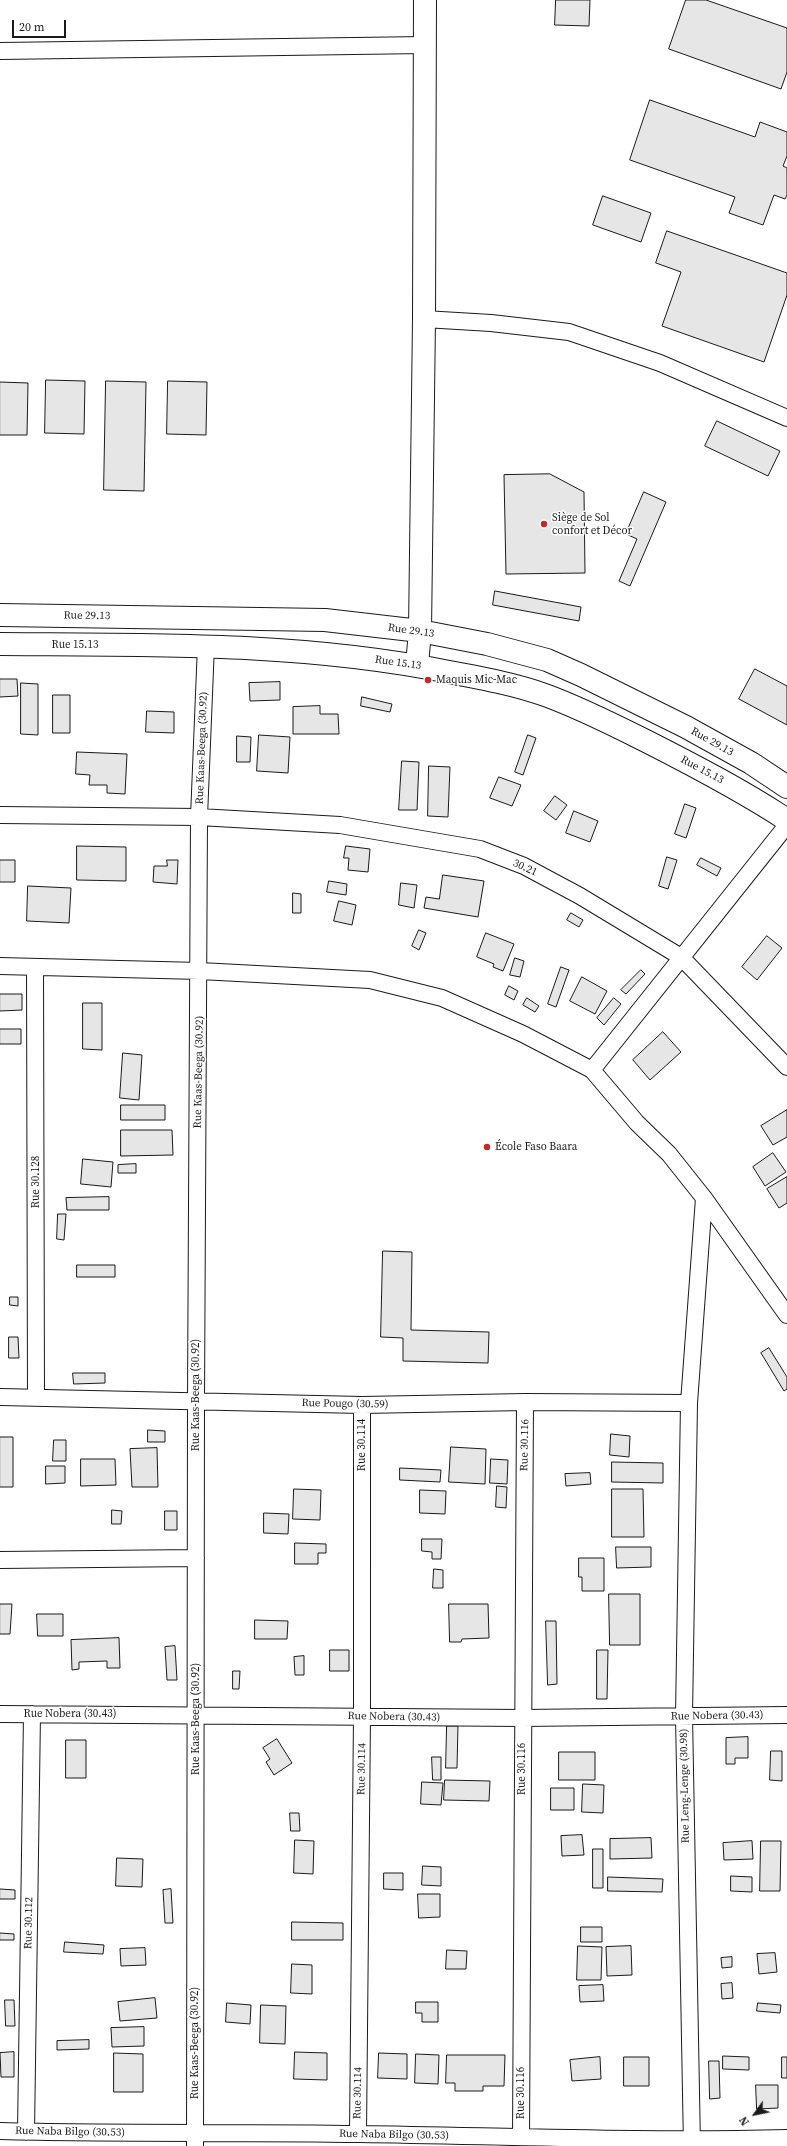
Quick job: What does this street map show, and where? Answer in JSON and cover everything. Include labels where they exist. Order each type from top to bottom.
[{"type":"main road","points":[[417,665],[420,631],[424,319],[425,0]]},
{"type":"main road","name":"Rue 29.13","points":[[0,615],[325,620],[420,631],[487,644],[548,660],[686,727],[751,763],[787,787]]},
{"type":"main road","name":"Rue 15.13","points":[[0,644],[206,645],[315,651],[417,665],[484,679],[544,695],[618,727],[746,793],[787,820]]},
{"type":"street","points":[[0,51],[425,45]]},
{"type":"street","points":[[424,319],[491,323],[569,332],[660,363],[787,418]]},
{"type":"street","name":"Rue Kaas-Beega (30.92)","points":[[195,2140],[196,1400],[200,971],[199,817],[206,645]]},
{"type":"street","name":"30.21","points":[[0,815],[199,817],[340,825],[480,850],[524,866],[580,896],[681,957],[787,1067]]},
{"type":"street","points":[[592,1070],[787,825]]},
{"type":"street","points":[[0,966],[200,971],[370,980],[442,998],[523,1034],[592,1070],[636,1122],[669,1154],[704,1198],[787,1315]]},
{"type":"street","name":"Rue 30.128","points":[[35,967],[36,1397]]},
{"type":"street","name":"Rue Leng-Lenge (30.98)","points":[[692,2143],[684,1716],[689,1403],[704,1198]]},
{"type":"street","name":"Rue Pougo (30.59)","points":[[0,1397],[196,1400],[362,1405],[525,1402],[689,1403]]},
{"type":"street","name":"Rue 30.116","points":[[521,2137],[522,1718],[525,1402]]},
{"type":"street","name":"Rue 30.114","points":[[358,2134],[362,1716],[362,1405]]},
{"type":"street","points":[[0,1560],[196,1558]]},
{"type":"street","name":"Rue Nobera (30.43)","points":[[0,1714],[522,1718],[787,1715]]},
{"type":"street","name":"Rue 30.112","points":[[26,2132],[32,1714]]},
{"type":"street","name":"Rue Naba Bilgo (30.53)","points":[[0,2131],[195,2140],[358,2134],[521,2137],[692,2143],[787,2138]]},
{"type":"building","points":[[556,0],[590,0],[589,26],[555,25]]},
{"type":"building","points":[[686,0],[706,0],[787,28],[787,72],[781,89],[669,49]]},
{"type":"building","points":[[650,100],[755,137],[760,122],[787,132],[787,156],[783,166],[787,168],[787,195],[785,199],[774,195],[763,225],[729,213],[735,197],[630,160]]},
{"type":"building","points":[[603,196],[651,213],[641,242],[593,225]]},
{"type":"building","points":[[667,231],[787,273],[787,295],[764,362],[662,326],[681,272],[656,263]]},
{"type":"building","points":[[46,380],[85,381],[84,434],[45,433]]},
{"type":"building","points":[[106,381],[146,382],[144,491],[104,490]]},
{"type":"building","points":[[168,381],[207,382],[206,435],[167,434]]},
{"type":"building","points":[[0,382],[28,383],[27,435],[0,435]]},
{"type":"building","points":[[717,421],[780,451],[768,476],[705,446]]},
{"type":"building","points":[[550,474],[584,492],[585,573],[506,574],[504,475]]},
{"type":"building","points":[[644,492],[666,502],[630,586],[619,581],[637,539],[626,534]]},
{"type":"building","points":[[495,591],[581,607],[579,621],[493,605]]},
{"type":"building","points":[[755,669],[787,686],[787,725],[739,699]]},
{"type":"building","points":[[0,679],[17,679],[18,696],[0,697]]},
{"type":"building","points":[[280,682],[280,700],[250,701],[249,683]]},
{"type":"building","points":[[21,683],[38,684],[38,735],[21,734]]},
{"type":"building","points":[[53,695],[70,695],[70,733],[53,733]]},
{"type":"building","points":[[362,697],[392,704],[390,712],[361,706]]},
{"type":"building","points":[[320,706],[320,714],[338,714],[339,734],[293,734],[293,707]]},
{"type":"building","points":[[147,711],[174,712],[174,733],[146,732]]},
{"type":"building","points":[[259,735],[290,737],[288,773],[257,771]]},
{"type":"building","points":[[528,735],[536,738],[523,775],[515,772]]},
{"type":"building","points":[[237,736],[251,737],[250,762],[237,762]]},
{"type":"building","points":[[77,752],[127,754],[125,794],[107,793],[107,785],[89,785],[90,775],[76,774]]},
{"type":"building","points":[[402,761],[419,762],[417,810],[399,810]]},
{"type":"building","points":[[429,766],[450,767],[448,817],[428,816]]},
{"type":"building","points":[[499,777],[521,785],[512,806],[490,798]]},
{"type":"building","points":[[555,796],[567,805],[556,820],[544,811]]},
{"type":"building","points":[[685,804],[696,808],[686,838],[675,834]]},
{"type":"building","points":[[574,811],[598,821],[590,842],[566,833]]},
{"type":"building","points":[[77,846],[126,847],[126,881],[77,880]]},
{"type":"building","points":[[346,846],[370,849],[368,872],[348,870],[349,858],[344,858]]},
{"type":"building","points":[[667,857],[677,860],[668,889],[659,886]]},
{"type":"building","points":[[701,858],[721,868],[717,876],[697,865]]},
{"type":"building","points":[[0,860],[15,860],[15,882],[0,882]]},
{"type":"building","points":[[167,860],[178,860],[177,884],[153,882],[154,866],[167,866]]},
{"type":"building","points":[[443,875],[484,881],[478,917],[424,908],[426,897],[439,899]]},
{"type":"building","points":[[329,881],[347,884],[346,895],[327,892]]},
{"type":"building","points":[[401,883],[417,885],[414,908],[399,905]]},
{"type":"building","points":[[28,886],[71,888],[69,923],[27,921]]},
{"type":"building","points":[[293,893],[301,894],[301,913],[293,913]]},
{"type":"building","points":[[339,901],[356,905],[352,925],[334,921]]},
{"type":"building","points":[[571,913],[583,920],[579,927],[567,920]]},
{"type":"building","points":[[419,930],[426,933],[419,950],[412,946]]},
{"type":"building","points":[[486,933],[514,944],[503,971],[493,967],[494,964],[477,957]]},
{"type":"building","points":[[767,936],[782,948],[757,980],[742,967]]},
{"type":"building","points":[[515,958],[524,961],[520,977],[510,975]]},
{"type":"building","points":[[561,967],[569,970],[556,1007],[548,1004]]},
{"type":"building","points":[[641,970],[645,974],[626,994],[621,990]]},
{"type":"building","points":[[582,977],[607,991],[595,1014],[570,1001]]},
{"type":"building","points":[[509,986],[518,991],[514,1000],[505,995]]},
{"type":"building","points":[[0,994],[22,994],[22,1010],[0,1011]]},
{"type":"building","points":[[527,998],[539,1006],[535,1012],[523,1005]]},
{"type":"building","points":[[614,998],[621,1004],[604,1025],[597,1018]]},
{"type":"building","points":[[83,1003],[102,1003],[102,1050],[83,1049]]},
{"type":"building","points":[[0,1029],[21,1029],[21,1044],[0,1044]]},
{"type":"building","points":[[663,1032],[681,1052],[650,1080],[633,1060]]},
{"type":"building","points":[[123,1053],[142,1055],[139,1100],[120,1098]]},
{"type":"building","points":[[121,1105],[165,1105],[165,1120],[121,1120]]},
{"type":"building","points":[[787,1110],[787,1137],[773,1145],[761,1126]]},
{"type":"building","points":[[121,1130],[172,1130],[173,1155],[121,1156]]},
{"type":"building","points":[[773,1153],[786,1172],[765,1186],[753,1167]]},
{"type":"building","points":[[83,1159],[113,1162],[111,1187],[81,1184]]},
{"type":"building","points":[[136,1164],[136,1173],[118,1173],[118,1165]]},
{"type":"building","points":[[787,1177],[787,1203],[779,1208],[767,1189]]},
{"type":"building","points":[[109,1197],[109,1210],[67,1210],[66,1198]]},
{"type":"building","points":[[58,1214],[66,1214],[64,1240],[57,1239]]},
{"type":"building","points":[[383,1251],[412,1252],[411,1330],[489,1332],[488,1363],[403,1361],[403,1338],[381,1337]]},
{"type":"building","points":[[77,1265],[115,1265],[115,1277],[77,1277]]},
{"type":"building","points":[[10,1297],[18,1297],[18,1306],[10,1305]]},
{"type":"building","points":[[9,1337],[18,1337],[19,1358],[9,1358]]},
{"type":"building","points":[[769,1348],[787,1377],[787,1389],[784,1391],[761,1353]]},
{"type":"building","points":[[73,1373],[105,1373],[105,1383],[74,1384]]},
{"type":"building","points":[[148,1430],[165,1431],[165,1442],[148,1442]]},
{"type":"building","points":[[611,1434],[630,1436],[629,1457],[610,1455]]},
{"type":"building","points":[[0,1437],[13,1437],[13,1487],[0,1487]]},
{"type":"building","points":[[54,1440],[66,1440],[66,1461],[53,1461]]},
{"type":"building","points":[[451,1447],[486,1449],[485,1484],[449,1482]]},
{"type":"building","points":[[157,1448],[158,1487],[132,1487],[130,1449]]},
{"type":"building","points":[[81,1459],[115,1459],[116,1485],[81,1486]]},
{"type":"building","points":[[491,1459],[508,1460],[507,1484],[490,1483]]},
{"type":"building","points":[[612,1462],[663,1463],[663,1483],[612,1482]]},
{"type":"building","points":[[46,1466],[65,1466],[65,1483],[46,1484]]},
{"type":"building","points":[[400,1468],[441,1470],[440,1482],[400,1480]]},
{"type":"building","points":[[590,1473],[591,1484],[566,1486],[565,1474]]},
{"type":"building","points":[[497,1486],[507,1487],[506,1508],[496,1507]]},
{"type":"building","points":[[294,1489],[321,1490],[320,1520],[293,1519]]},
{"type":"building","points":[[612,1489],[643,1489],[644,1537],[612,1537]]},
{"type":"building","points":[[420,1490],[446,1491],[445,1514],[420,1513]]},
{"type":"building","points":[[112,1510],[122,1511],[121,1524],[112,1524]]},
{"type":"building","points":[[165,1511],[177,1511],[177,1530],[165,1530]]},
{"type":"building","points":[[264,1513],[289,1514],[288,1534],[264,1533]]},
{"type":"building","points":[[422,1539],[442,1539],[441,1559],[432,1559],[432,1552],[422,1551]]},
{"type":"building","points":[[295,1543],[326,1544],[326,1553],[318,1553],[318,1564],[295,1564]]},
{"type":"building","points":[[616,1547],[651,1547],[651,1567],[617,1568]]},
{"type":"building","points":[[579,1558],[604,1558],[604,1591],[582,1591],[582,1577],[579,1577]]},
{"type":"building","points":[[434,1569],[443,1570],[443,1588],[433,1588]]},
{"type":"building","points":[[609,1594],[640,1594],[640,1645],[610,1645]]},
{"type":"building","points":[[0,1604],[12,1604],[10,1634],[0,1634]]},
{"type":"building","points":[[449,1604],[488,1604],[489,1638],[462,1639],[461,1642],[450,1642]]},
{"type":"building","points":[[37,1614],[63,1614],[63,1636],[38,1636]]},
{"type":"building","points":[[255,1620],[288,1621],[287,1639],[255,1639]]},
{"type":"building","points":[[546,1621],[556,1621],[557,1684],[548,1685]]},
{"type":"building","points":[[119,1638],[120,1668],[107,1668],[107,1661],[79,1662],[79,1669],[72,1670],[71,1640]]},
{"type":"building","points":[[175,1646],[177,1680],[167,1680],[165,1647]]},
{"type":"building","points":[[330,1650],[349,1650],[349,1671],[330,1671]]},
{"type":"building","points":[[597,1650],[608,1650],[607,1699],[597,1699]]},
{"type":"building","points":[[304,1656],[304,1675],[295,1675],[294,1657]]},
{"type":"building","points":[[233,1671],[240,1671],[239,1689],[233,1689]]},
{"type":"building","points":[[447,1726],[458,1726],[457,1768],[446,1768]]},
{"type":"building","points":[[748,1737],[748,1758],[735,1758],[735,1764],[726,1764],[726,1738]]},
{"type":"building","points":[[277,1739],[292,1763],[274,1775],[266,1762],[270,1759],[263,1748]]},
{"type":"building","points":[[66,1740],[86,1740],[86,1778],[66,1778]]},
{"type":"building","points":[[771,1751],[782,1751],[782,1781],[770,1780]]},
{"type":"building","points":[[559,1752],[595,1752],[595,1780],[559,1780]]},
{"type":"building","points":[[432,1757],[441,1757],[441,1780],[433,1780]]},
{"type":"building","points":[[445,1780],[490,1781],[489,1801],[444,1800]]},
{"type":"building","points":[[422,1782],[443,1783],[441,1805],[421,1804]]},
{"type":"building","points":[[583,1784],[604,1785],[603,1813],[582,1812]]},
{"type":"building","points":[[551,1788],[574,1788],[574,1810],[551,1810]]},
{"type":"building","points":[[290,1813],[299,1813],[300,1831],[291,1831]]},
{"type":"building","points":[[582,1835],[584,1855],[562,1856],[561,1836]]},
{"type":"building","points":[[651,1838],[652,1858],[610,1859],[610,1839]]},
{"type":"building","points":[[295,1840],[314,1841],[313,1874],[294,1873]]},
{"type":"building","points":[[752,1841],[753,1859],[724,1860],[723,1843]]},
{"type":"building","points":[[761,1841],[781,1841],[780,1891],[760,1891]]},
{"type":"building","points":[[593,1849],[603,1849],[603,1888],[593,1888]]},
{"type":"building","points":[[117,1858],[143,1859],[142,1887],[116,1886]]},
{"type":"building","points":[[423,1866],[441,1867],[441,1886],[422,1885]]},
{"type":"building","points":[[384,1873],[403,1873],[403,1890],[384,1889]]},
{"type":"building","points":[[731,1876],[752,1877],[752,1892],[731,1891]]},
{"type":"building","points":[[608,1877],[663,1879],[662,1892],[608,1891]]},
{"type":"building","points":[[0,1889],[15,1890],[15,1899],[0,1899]]},
{"type":"building","points":[[171,1889],[173,1923],[165,1923],[163,1890]]},
{"type":"building","points":[[418,1894],[440,1894],[440,1917],[419,1918]]},
{"type":"building","points":[[292,1922],[343,1923],[343,1940],[292,1940]]},
{"type":"building","points":[[581,1927],[602,1927],[602,1942],[581,1942]]},
{"type":"building","points":[[0,1933],[14,1934],[14,1940],[0,1940]]},
{"type":"building","points":[[65,1942],[104,1945],[103,1954],[64,1952]]},
{"type":"building","points":[[578,1946],[602,1947],[601,1980],[577,1980]]},
{"type":"building","points":[[631,1946],[632,1975],[607,1976],[606,1947]]},
{"type":"building","points":[[145,1948],[146,1965],[121,1966],[120,1949]]},
{"type":"building","points":[[447,1950],[467,1951],[466,1969],[446,1969]]},
{"type":"building","points":[[775,1953],[777,1972],[759,1974],[757,1954]]},
{"type":"building","points":[[732,1957],[732,1967],[722,1968],[721,1958]]},
{"type":"building","points":[[292,1964],[312,1965],[312,1994],[291,1993]]},
{"type":"building","points":[[732,1983],[733,1998],[722,1999],[721,1984]]},
{"type":"building","points":[[603,1985],[604,2001],[580,2002],[579,1986]]},
{"type":"building","points":[[155,1998],[157,2018],[120,2021],[118,2002]]},
{"type":"building","points":[[5,2000],[14,2000],[15,2026],[6,2026]]},
{"type":"building","points":[[416,2002],[438,2002],[438,2022],[422,2022],[422,2013],[416,2013]]},
{"type":"building","points":[[227,2003],[251,2005],[250,2024],[226,2022]]},
{"type":"building","points":[[758,2003],[781,2005],[780,2013],[757,2011]]},
{"type":"building","points":[[261,2005],[286,2006],[285,2044],[260,2043]]},
{"type":"building","points":[[144,2027],[144,2046],[112,2047],[111,2028]]},
{"type":"building","points":[[89,2040],[89,2049],[57,2050],[57,2041]]},
{"type":"building","points":[[14,2052],[14,2077],[1,2077],[0,2053]]},
{"type":"building","points":[[295,2052],[327,2053],[327,2080],[294,2079]]},
{"type":"building","points":[[114,2053],[143,2054],[143,2092],[114,2092]]},
{"type":"building","points":[[379,2053],[407,2054],[407,2079],[378,2078]]},
{"type":"building","points":[[416,2054],[439,2055],[438,2084],[415,2083]]},
{"type":"building","points":[[447,2055],[505,2055],[504,2086],[483,2086],[483,2091],[455,2091],[455,2083],[446,2083]]},
{"type":"building","points":[[723,2056],[749,2057],[749,2070],[723,2069]]},
{"type":"building","points":[[600,2057],[601,2079],[572,2081],[570,2060]]},
{"type":"building","points":[[624,2057],[649,2057],[649,2086],[624,2086]]},
{"type":"building","points":[[782,2057],[787,2057],[787,2078],[782,2078]]},
{"type":"building","points":[[709,2061],[719,2061],[720,2098],[710,2099]]},
{"type":"building","points":[[756,2085],[778,2085],[778,2108],[757,2109]]},
{"type":"place","name":"Siège de Sol confort et Décor","points":[[544,524]]},
{"type":"place","name":"Maquis Mic-Mac","points":[[428,680]]},
{"type":"place","name":"École Faso Baara","points":[[487,1147]]}]
